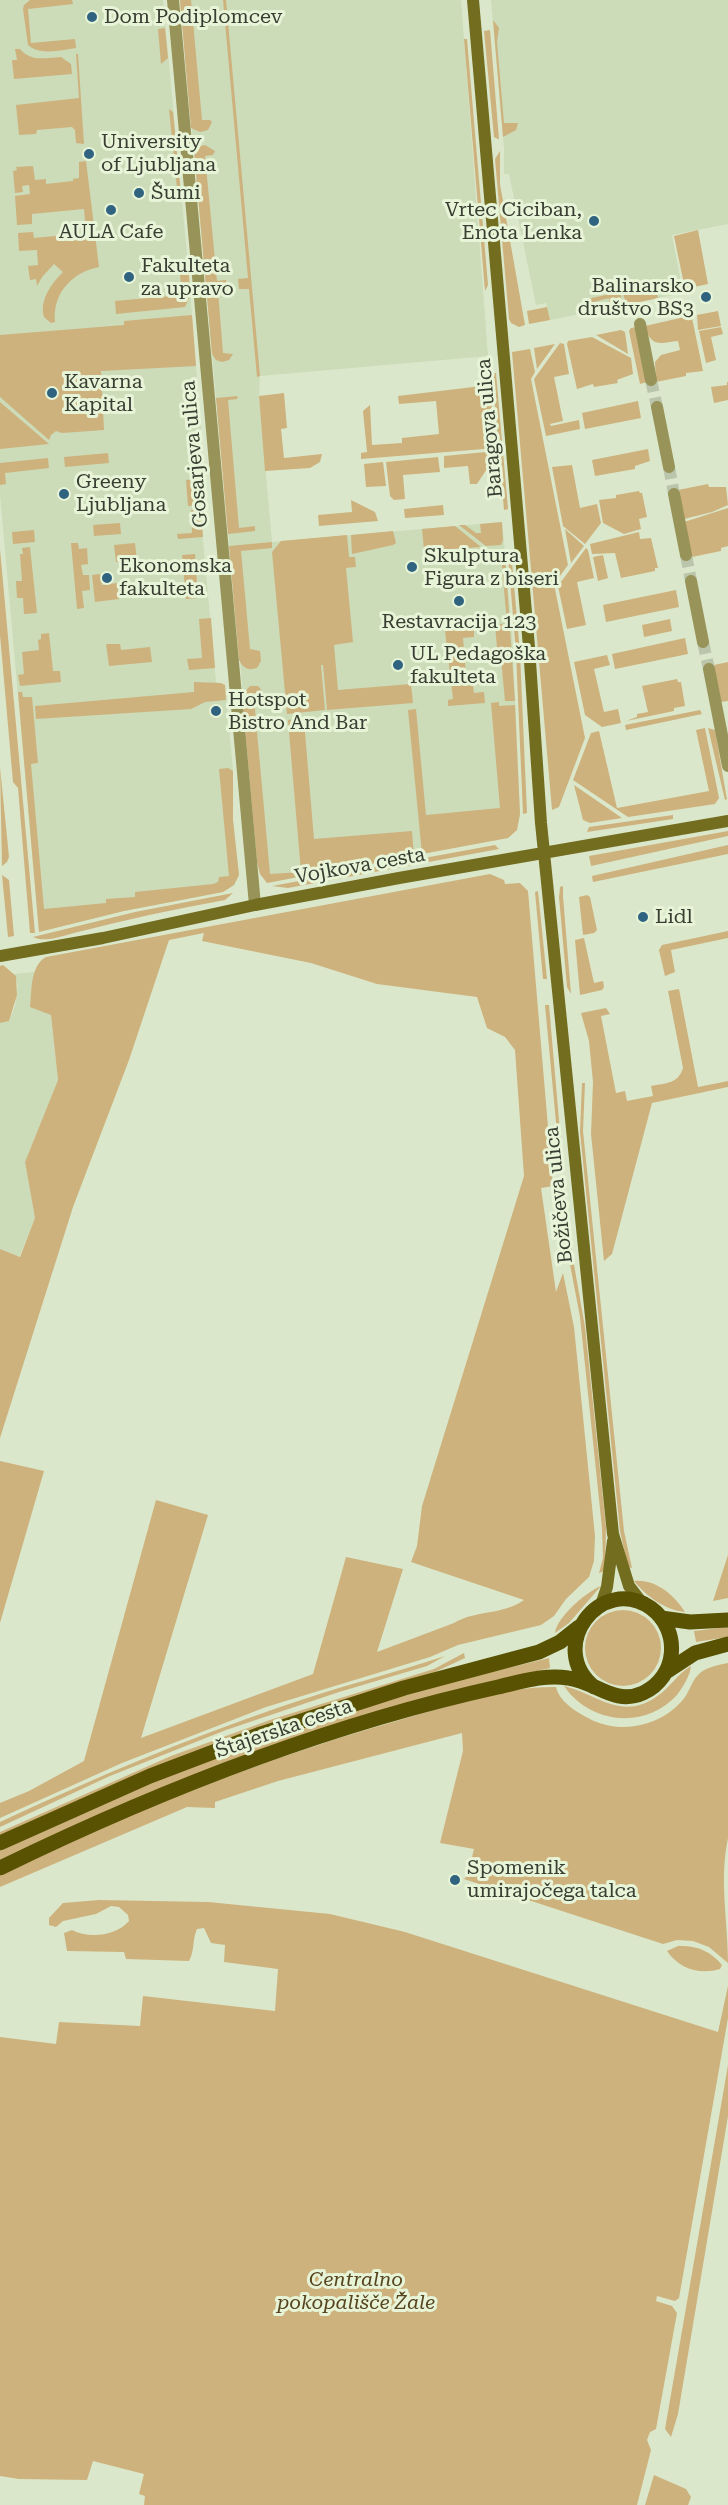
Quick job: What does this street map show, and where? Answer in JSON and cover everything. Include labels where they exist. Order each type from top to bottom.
[{"type":"main road","points":[[601,1605],[622,1599],[642,1603],[661,1618],[668,1629],[672,1643],[671,1658],[666,1672]]},
{"type":"main road","name":"Štajerska cesta","points":[[0,1843],[97,1799],[222,1748],[349,1704],[538,1652],[560,1642],[580,1627],[589,1614],[601,1605]]},
{"type":"main road","points":[[661,1618],[690,1622],[728,1620]]},
{"type":"main road","points":[[580,1627],[575,1642],[575,1657],[583,1675],[594,1687]]},
{"type":"main road","name":"Štajerska cesta","points":[[0,1868],[79,1831],[185,1786],[367,1722],[459,1696],[535,1679],[571,1678],[613,1696],[634,1696],[652,1688],[666,1672],[695,1653],[728,1644]]},
{"type":"street","name":"Gosarjeva ulica","points":[[173,0],[255,905]]},
{"type":"street","name":"Baragova ulica","points":[[473,0],[544,852]]},
{"type":"street","points":[[640,324],[651,380]]},
{"type":"street","points":[[657,407],[669,467]]},
{"type":"street","points":[[674,494],[686,555]]},
{"type":"street","points":[[691,581],[703,642]]},
{"type":"street","points":[[709,669],[728,766]]},
{"type":"street","name":"Vojkova cesta","points":[[0,956],[103,938],[255,905],[728,821]]},
{"type":"street","name":"Božičeva ulica","points":[[544,852],[613,1534],[629,1586],[642,1603]]},
{"type":"street","name":"Božičeva ulica","points":[[601,1605],[607,1587],[613,1534]]},
{"type":"shaded area","points":[[0,0],[163,0],[202,442],[194,443],[216,682],[225,685],[233,771],[233,820],[239,875],[234,885],[223,892],[124,911],[39,932],[0,494]]},
{"type":"shaded area","points":[[180,0],[461,0],[488,356],[260,376],[259,397],[272,542],[502,522],[512,628],[520,814],[517,830],[508,838],[267,883],[259,871]]},
{"type":"shaded area","points":[[491,0],[728,0],[728,224],[672,235],[683,293],[550,320],[546,303],[536,305],[509,174],[504,174],[504,148]]},
{"type":"shaded area","points":[[34,972],[33,983],[51,1015],[58,1080],[25,1162],[35,1218],[19,1257],[0,1249],[0,1023],[9,1021],[15,1006],[18,986],[14,974]]},
{"type":"green space","points":[[30,0],[72,0],[73,4],[28,9],[31,43],[75,39],[76,48],[45,51],[28,45],[23,9]]},
{"type":"green space","points":[[180,0],[191,0],[202,120],[212,122],[208,130],[200,132],[191,128]]},
{"type":"green space","points":[[223,0],[226,0],[260,376],[257,377],[249,289],[239,289],[238,279],[248,278]]},
{"type":"green space","points":[[493,20],[499,28],[497,42],[504,123],[518,123],[516,130],[503,137]]},
{"type":"green space","points":[[165,28],[168,58],[161,64],[158,29]]},
{"type":"green space","points":[[490,30],[499,139],[494,137],[484,31]]},
{"type":"green space","points":[[464,39],[467,39],[488,285],[485,291]]},
{"type":"green space","points":[[15,49],[20,49],[34,58],[61,57],[71,64],[72,74],[14,79],[12,60],[17,60]]},
{"type":"green space","points":[[76,54],[78,54],[84,144],[76,143],[75,130],[72,127],[37,130],[36,134],[19,135],[16,105],[79,98]]},
{"type":"green space","points":[[169,109],[173,112],[181,195],[178,198]]},
{"type":"green space","points":[[205,145],[215,151],[213,155],[205,156],[217,281],[226,280],[227,290],[218,291],[223,353],[233,354],[229,360],[222,362],[216,360],[212,354],[194,151]]},
{"type":"green space","points":[[500,151],[500,184],[525,325],[519,327],[511,323],[509,319],[495,159]]},
{"type":"green space","points":[[86,161],[99,267],[80,274],[66,286],[57,302],[55,322],[51,323],[44,317],[43,304],[51,287],[63,272],[54,264],[37,286],[36,279],[30,280],[28,266],[38,265],[37,250],[19,251],[18,233],[33,232],[34,238],[86,233],[84,209],[32,214],[32,224],[17,225],[15,196],[30,194],[29,185],[22,186],[23,192],[15,193],[13,171],[17,170],[16,167],[33,166],[35,180],[46,179],[46,184],[73,181],[79,178],[79,162]]},
{"type":"green space","points":[[698,230],[708,284],[685,289],[674,236]]},
{"type":"green space","points":[[189,274],[190,296],[185,307],[116,314],[115,301],[182,295],[180,275]]},
{"type":"green space","points":[[655,285],[658,298],[626,305],[623,292]]},
{"type":"green space","points":[[620,292],[623,306],[611,308],[609,298],[590,303],[592,312],[590,312],[587,299]]},
{"type":"green space","points":[[547,307],[550,320],[529,324],[527,311]]},
{"type":"green space","points":[[718,311],[721,326],[698,330],[697,315]]},
{"type":"green space","points":[[192,315],[196,366],[101,371],[104,430],[62,433],[56,431],[49,440],[0,397],[0,335],[124,325],[124,321]]},
{"type":"green space","points":[[689,316],[692,318],[703,371],[686,373],[686,376],[656,382],[655,362],[661,355],[680,350],[678,341],[661,343],[653,341],[645,326]]},
{"type":"green space","points":[[637,327],[647,382],[640,384],[629,331]]},
{"type":"green space","points":[[721,327],[723,334],[711,337],[716,360],[706,363],[699,331]]},
{"type":"green space","points":[[621,330],[625,332],[628,354],[596,335]]},
{"type":"green space","points":[[592,337],[631,358],[633,374],[617,380],[618,383],[594,387],[593,384],[577,389],[567,344],[568,341]]},
{"type":"green space","points":[[560,343],[564,344],[569,374],[554,377],[563,421],[550,424],[551,426],[579,420],[580,429],[546,436],[534,379]]},
{"type":"green space","points":[[555,344],[537,369],[534,348]]},
{"type":"green space","points":[[530,349],[535,372],[531,379],[568,565],[554,584],[585,738],[559,807],[552,810],[512,352]]},
{"type":"green space","points":[[492,373],[496,373],[508,509],[504,510]]},
{"type":"green space","points":[[727,382],[728,400],[714,403],[711,387],[727,385]]},
{"type":"green space","points":[[490,385],[496,448],[361,459],[361,453],[367,452],[363,411],[370,405],[372,445],[402,443],[402,438],[439,434],[436,401],[399,404],[398,396]]},
{"type":"green space","points":[[284,393],[287,428],[281,429],[284,458],[322,454],[320,462],[310,468],[265,471],[259,396]]},
{"type":"green space","points":[[238,396],[237,399],[228,400],[239,528],[255,526],[255,531],[228,534],[216,398]]},
{"type":"green space","points":[[638,401],[641,418],[585,429],[582,413]]},
{"type":"green space","points":[[0,402],[49,444],[0,449]]},
{"type":"green space","points":[[648,449],[650,461],[635,466],[635,469],[595,476],[592,460]]},
{"type":"green space","points":[[496,451],[496,455],[477,484],[470,484],[468,466],[444,468],[444,456]]},
{"type":"green space","points":[[108,453],[109,463],[65,467],[64,457]]},
{"type":"green space","points":[[438,457],[440,472],[403,475],[405,499],[394,500],[390,496],[386,462]]},
{"type":"green space","points":[[48,458],[49,468],[5,473],[6,484],[0,485],[0,463]]},
{"type":"green space","points":[[383,462],[386,486],[366,487],[364,464]]},
{"type":"green space","points":[[572,465],[580,508],[597,504],[601,523],[585,544],[563,526],[552,467]]},
{"type":"green space","points":[[198,479],[200,505],[188,506],[186,480]]},
{"type":"green space","points":[[708,484],[709,487],[726,487],[728,505],[712,512],[684,519],[678,490]]},
{"type":"green space","points":[[639,491],[642,493],[647,517],[639,519],[641,529],[624,534],[603,523],[599,500]]},
{"type":"green space","points":[[351,500],[375,512],[378,521],[319,526],[318,515],[352,512]]},
{"type":"green space","points":[[443,505],[444,515],[405,518],[404,509]]},
{"type":"green space","points":[[728,508],[728,546],[721,548],[721,551],[692,557],[684,522]]},
{"type":"green space","points":[[191,510],[201,510],[203,537],[178,539],[177,534],[192,533]]},
{"type":"green space","points":[[502,522],[501,545],[486,546],[459,525],[465,525],[476,533],[481,533],[480,524]]},
{"type":"green space","points":[[120,523],[121,534],[94,536],[93,525]]},
{"type":"green space","points":[[455,526],[481,547],[438,550],[438,559],[425,561],[422,529]]},
{"type":"green space","points":[[565,529],[584,546],[571,563]]},
{"type":"green space","points":[[34,530],[35,542],[13,544],[12,532]]},
{"type":"green space","points":[[393,531],[396,543],[393,545],[352,554],[351,535]]},
{"type":"green space","points":[[639,532],[640,539],[651,538],[658,568],[655,568],[655,571],[621,578],[615,553],[592,554],[590,544]]},
{"type":"green space","points":[[347,535],[349,557],[355,557],[356,567],[346,568],[353,642],[334,645],[338,690],[411,684],[413,703],[327,710],[323,665],[321,665],[325,710],[287,714],[272,552],[281,541]]},
{"type":"green space","points":[[272,542],[272,548],[241,551],[250,649],[260,651],[261,661],[257,668],[248,669],[239,660],[229,546]]},
{"type":"green space","points":[[71,543],[78,543],[79,549],[87,548],[88,564],[81,565],[83,575],[89,575],[90,590],[82,591],[84,608],[77,609]]},
{"type":"green space","points":[[135,543],[138,570],[133,571],[131,560],[116,562],[114,545]]},
{"type":"green space","points":[[30,547],[37,613],[24,614],[23,598],[17,598],[16,581],[22,581],[20,554],[23,554],[22,548]]},
{"type":"green space","points":[[586,548],[594,578],[577,582],[586,625],[567,629],[558,586]]},
{"type":"green space","points":[[0,549],[35,933],[30,933],[18,788],[13,782],[0,635]]},
{"type":"green space","points":[[195,554],[198,598],[186,599],[182,555]]},
{"type":"green space","points":[[501,555],[505,555],[515,701],[505,701],[500,648],[497,648],[495,625],[507,623]]},
{"type":"green space","points":[[603,555],[608,578],[598,581],[593,557]]},
{"type":"green space","points":[[508,556],[512,562],[520,653],[527,813],[523,814],[516,653]]},
{"type":"green space","points":[[100,574],[102,585],[117,583],[119,599],[95,602],[92,575]]},
{"type":"green space","points":[[676,590],[679,607],[606,622],[603,605]]},
{"type":"green space","points":[[211,618],[215,668],[189,670],[187,659],[202,658],[199,619]]},
{"type":"green space","points":[[670,619],[672,631],[644,637],[642,625]]},
{"type":"green space","points":[[474,628],[474,637],[463,638],[466,674],[479,674],[480,684],[473,685],[474,693],[484,692],[485,703],[448,706],[448,700],[453,699],[445,631]]},
{"type":"green space","points":[[49,633],[53,671],[60,671],[61,682],[20,686],[18,675],[24,674],[22,652],[39,650],[38,640],[41,639],[41,634]]},
{"type":"green space","points":[[685,638],[688,654],[615,669],[612,654]]},
{"type":"green space","points":[[106,644],[120,644],[121,650],[150,647],[152,662],[109,666]]},
{"type":"green space","points":[[607,655],[610,665],[594,669],[604,712],[618,709],[621,723],[602,727],[585,715],[574,662]]},
{"type":"green space","points":[[728,662],[728,701],[721,702],[714,665]]},
{"type":"green space","points":[[677,679],[681,682],[685,706],[674,708],[674,711],[626,721],[637,717],[637,714],[648,712],[642,686]]},
{"type":"green space","points":[[194,682],[225,685],[226,700],[205,702],[191,709],[36,719],[35,706],[194,692]]},
{"type":"green space","points":[[250,686],[258,686],[264,693],[262,698],[254,699],[270,874],[301,872],[288,720],[301,718],[304,721],[314,839],[412,831],[414,856],[327,872],[325,868],[320,869],[319,873],[267,883],[260,874],[257,862],[242,695]]},
{"type":"green space","points":[[18,692],[22,692],[23,697],[32,697],[38,763],[31,764],[44,909],[106,903],[106,899],[135,897],[135,892],[213,884],[218,882],[219,877],[229,876],[219,769],[228,768],[233,771],[233,820],[239,875],[234,885],[223,892],[124,911],[39,932]]},
{"type":"green space","points":[[499,702],[499,706],[515,705],[520,814],[517,830],[508,838],[422,854],[408,710],[416,709],[426,815],[500,808],[491,703]]},
{"type":"green space","points":[[700,710],[702,714],[626,730],[625,725]]},
{"type":"green space","points":[[705,728],[719,798],[715,804],[628,817],[573,780],[591,733],[599,731],[617,808],[709,791],[696,730]]},
{"type":"green space","points":[[708,728],[715,730],[727,799],[725,800]]},
{"type":"green space","points":[[0,767],[9,857],[2,866]]},
{"type":"green space","points":[[574,785],[622,818],[590,823],[583,820]]},
{"type":"green space","points":[[673,815],[673,819],[587,832],[589,827]]},
{"type":"green space","points":[[728,831],[728,836],[591,866],[589,856]]},
{"type":"green space","points":[[495,845],[499,849],[288,888],[272,886]]},
{"type":"green space","points":[[728,845],[728,854],[593,882],[592,876]]},
{"type":"green space","points":[[490,874],[504,880],[505,884],[520,883],[528,891],[553,1186],[541,1188],[556,1292],[563,1273],[574,1327],[595,1536],[594,1561],[589,1577],[566,1599],[554,1616],[541,1625],[458,1645],[430,1657],[266,1707],[122,1763],[0,1818],[0,1803],[29,1791],[84,1761],[156,1500],[208,1515],[141,1738],[313,1674],[346,1557],[403,1569],[377,1652],[462,1619],[508,1608],[524,1600],[411,1562],[417,1546],[422,1506],[524,1176],[515,1050],[505,1037],[487,1028],[477,997],[377,984],[311,963],[202,941],[204,933],[169,940],[129,1060],[73,1207],[0,1438],[0,1249],[20,1257],[35,1218],[25,1162],[58,1080],[51,1015],[30,1007],[34,972],[41,961],[46,957]]},
{"type":"green space","points":[[2,875],[9,880],[14,936],[8,937]]},
{"type":"green space","points":[[563,886],[571,994],[567,987],[559,897],[560,887]]},
{"type":"green space","points":[[538,891],[547,979],[543,979],[535,892]]},
{"type":"green space","points":[[233,893],[225,900],[149,915],[59,937],[37,939],[33,937],[135,912]]},
{"type":"green space","points":[[587,895],[590,897],[597,930],[594,933],[583,935],[579,897]]},
{"type":"green space","points":[[728,931],[728,938],[671,950],[675,972],[665,976],[659,950],[662,945]]},
{"type":"green space","points":[[584,938],[594,983],[603,981],[604,987],[602,990],[580,995],[575,940]]},
{"type":"green space","points":[[3,965],[16,976],[17,995],[9,1021],[0,1023],[0,966]]},
{"type":"green space","points":[[679,989],[698,1087],[728,1081],[728,1087],[652,1103],[612,1254],[604,1261],[591,1134],[593,1082],[589,1041],[581,1013],[606,1008],[610,1014],[601,1016],[616,1093],[625,1091],[627,1101],[653,1096],[651,1086],[675,1080],[683,1068],[668,991]]},
{"type":"green space","points":[[545,1005],[549,1005],[561,1143],[559,1154]]},
{"type":"green space","points":[[582,1083],[585,1083],[583,1131],[624,1531],[632,1568],[628,1567],[620,1531],[580,1132]]},
{"type":"green space","points":[[561,1178],[564,1184],[573,1259],[585,1327],[606,1527],[605,1571],[599,1573],[603,1558],[602,1528],[580,1317],[569,1259]]},
{"type":"green space","points":[[0,1461],[44,1471],[0,1623]]},
{"type":"green space","points":[[728,1555],[728,1598],[713,1601]]},
{"type":"green space","points":[[634,1581],[650,1583],[664,1589],[685,1612],[656,1601]]},
{"type":"green space","points":[[601,1586],[569,1623],[555,1633],[566,1613]]},
{"type":"green space","points":[[631,1610],[644,1616],[655,1627],[661,1640],[659,1663],[644,1680],[631,1686],[615,1686],[602,1680],[587,1663],[585,1640],[591,1627],[608,1612]]},
{"type":"green space","points":[[728,1627],[728,1637],[696,1642],[694,1631]]},
{"type":"green space","points":[[464,1653],[465,1658],[435,1672],[271,1723],[108,1787],[0,1836],[0,1832],[171,1756],[270,1720],[434,1669]]},
{"type":"green space","points":[[445,1656],[427,1666],[339,1692],[226,1730],[110,1776],[0,1827],[0,1822],[35,1806],[104,1775],[211,1732],[303,1699]]},
{"type":"green space","points":[[549,1658],[550,1668],[421,1699],[0,1861],[0,1851],[106,1802],[197,1764],[325,1719],[442,1684]]},
{"type":"green space","points":[[728,1663],[728,1838],[724,1885],[728,1963],[709,1947],[693,1941],[677,1940],[663,1944],[464,1879],[475,1867],[472,1857],[474,1849],[440,1843],[463,1751],[462,1733],[278,1781],[215,1802],[215,1808],[187,1807],[0,1887],[0,1876],[150,1807],[253,1767],[357,1733],[482,1697],[537,1687],[556,1687],[564,1701],[573,1709],[600,1723],[612,1726],[638,1726],[650,1723],[672,1711],[684,1699],[701,1672]]},
{"type":"green space","points":[[691,1666],[688,1677],[677,1695],[650,1714],[634,1718],[603,1715],[575,1699],[564,1686],[609,1704],[632,1707],[656,1697]]},
{"type":"green space","name":"Centralno pokopališče Žale","points":[[99,1900],[208,1902],[330,1914],[405,1932],[718,2032],[728,1986],[728,2018],[679,2298],[675,2301],[657,2296],[656,2301],[672,2306],[677,2313],[656,2429],[650,2432],[647,2440],[651,2450],[637,2505],[144,2505],[145,2496],[139,2494],[144,2474],[93,2461],[87,2480],[19,2479],[0,2476],[0,2037],[56,2044],[59,2022],[140,2026],[143,1996],[275,2011],[278,1969],[224,1962],[225,1945],[211,1943],[204,1928],[197,1929],[189,1961],[126,1959],[124,1952],[67,1951],[64,1933],[72,1930],[94,1935],[110,1933],[129,1921],[128,1915],[119,1907],[111,1906],[96,1914],[63,1921],[56,1927],[49,1925],[49,1918],[63,1903]]},
{"type":"green space","points":[[678,1946],[703,1950],[722,1965],[720,1969],[712,1971],[690,1969],[678,1962],[667,1951]]},
{"type":"green space","points":[[728,2065],[728,2116],[678,2414],[671,2437],[665,2429]]},
{"type":"green space","points":[[654,2475],[686,2489],[691,2497],[688,2505],[645,2505]]},
{"type":"tunnel","points":[[651,380],[657,407]]},
{"type":"tunnel","points":[[669,467],[674,494]]},
{"type":"tunnel","points":[[686,555],[691,581]]},
{"type":"tunnel","points":[[703,642],[709,669]]},
{"type":"place","name":"Dom Podiplomcev","points":[[92,17]]},
{"type":"place","name":"University of Ljubljana","points":[[89,154]]},
{"type":"place","name":"Šumi","points":[[139,193]]},
{"type":"place","name":"AULA Cafe","points":[[111,210]]},
{"type":"place","name":"Vrtec Ciciban, Enota Lenka","points":[[594,221]]},
{"type":"place","name":"Fakulteta za upravo","points":[[129,277]]},
{"type":"place","name":"Balinarsko društvo BS3","points":[[706,297]]},
{"type":"place","name":"Kavarna Kapital","points":[[52,393]]},
{"type":"place","name":"Greeny Ljubljana","points":[[64,494]]},
{"type":"place","name":"Skulptura Figura z biseri","points":[[412,567]]},
{"type":"place","name":"Ekonomska fakulteta","points":[[107,578]]},
{"type":"place","name":"Restavracija 123","points":[[459,601]]},
{"type":"place","name":"UL Pedagoška fakulteta","points":[[398,665]]},
{"type":"place","name":"Hotspot Bistro And Bar","points":[[216,711]]},
{"type":"place","name":"Lidl","points":[[643,917]]},
{"type":"place","name":"Spomenik umirajočega talca","points":[[455,1880]]}]
